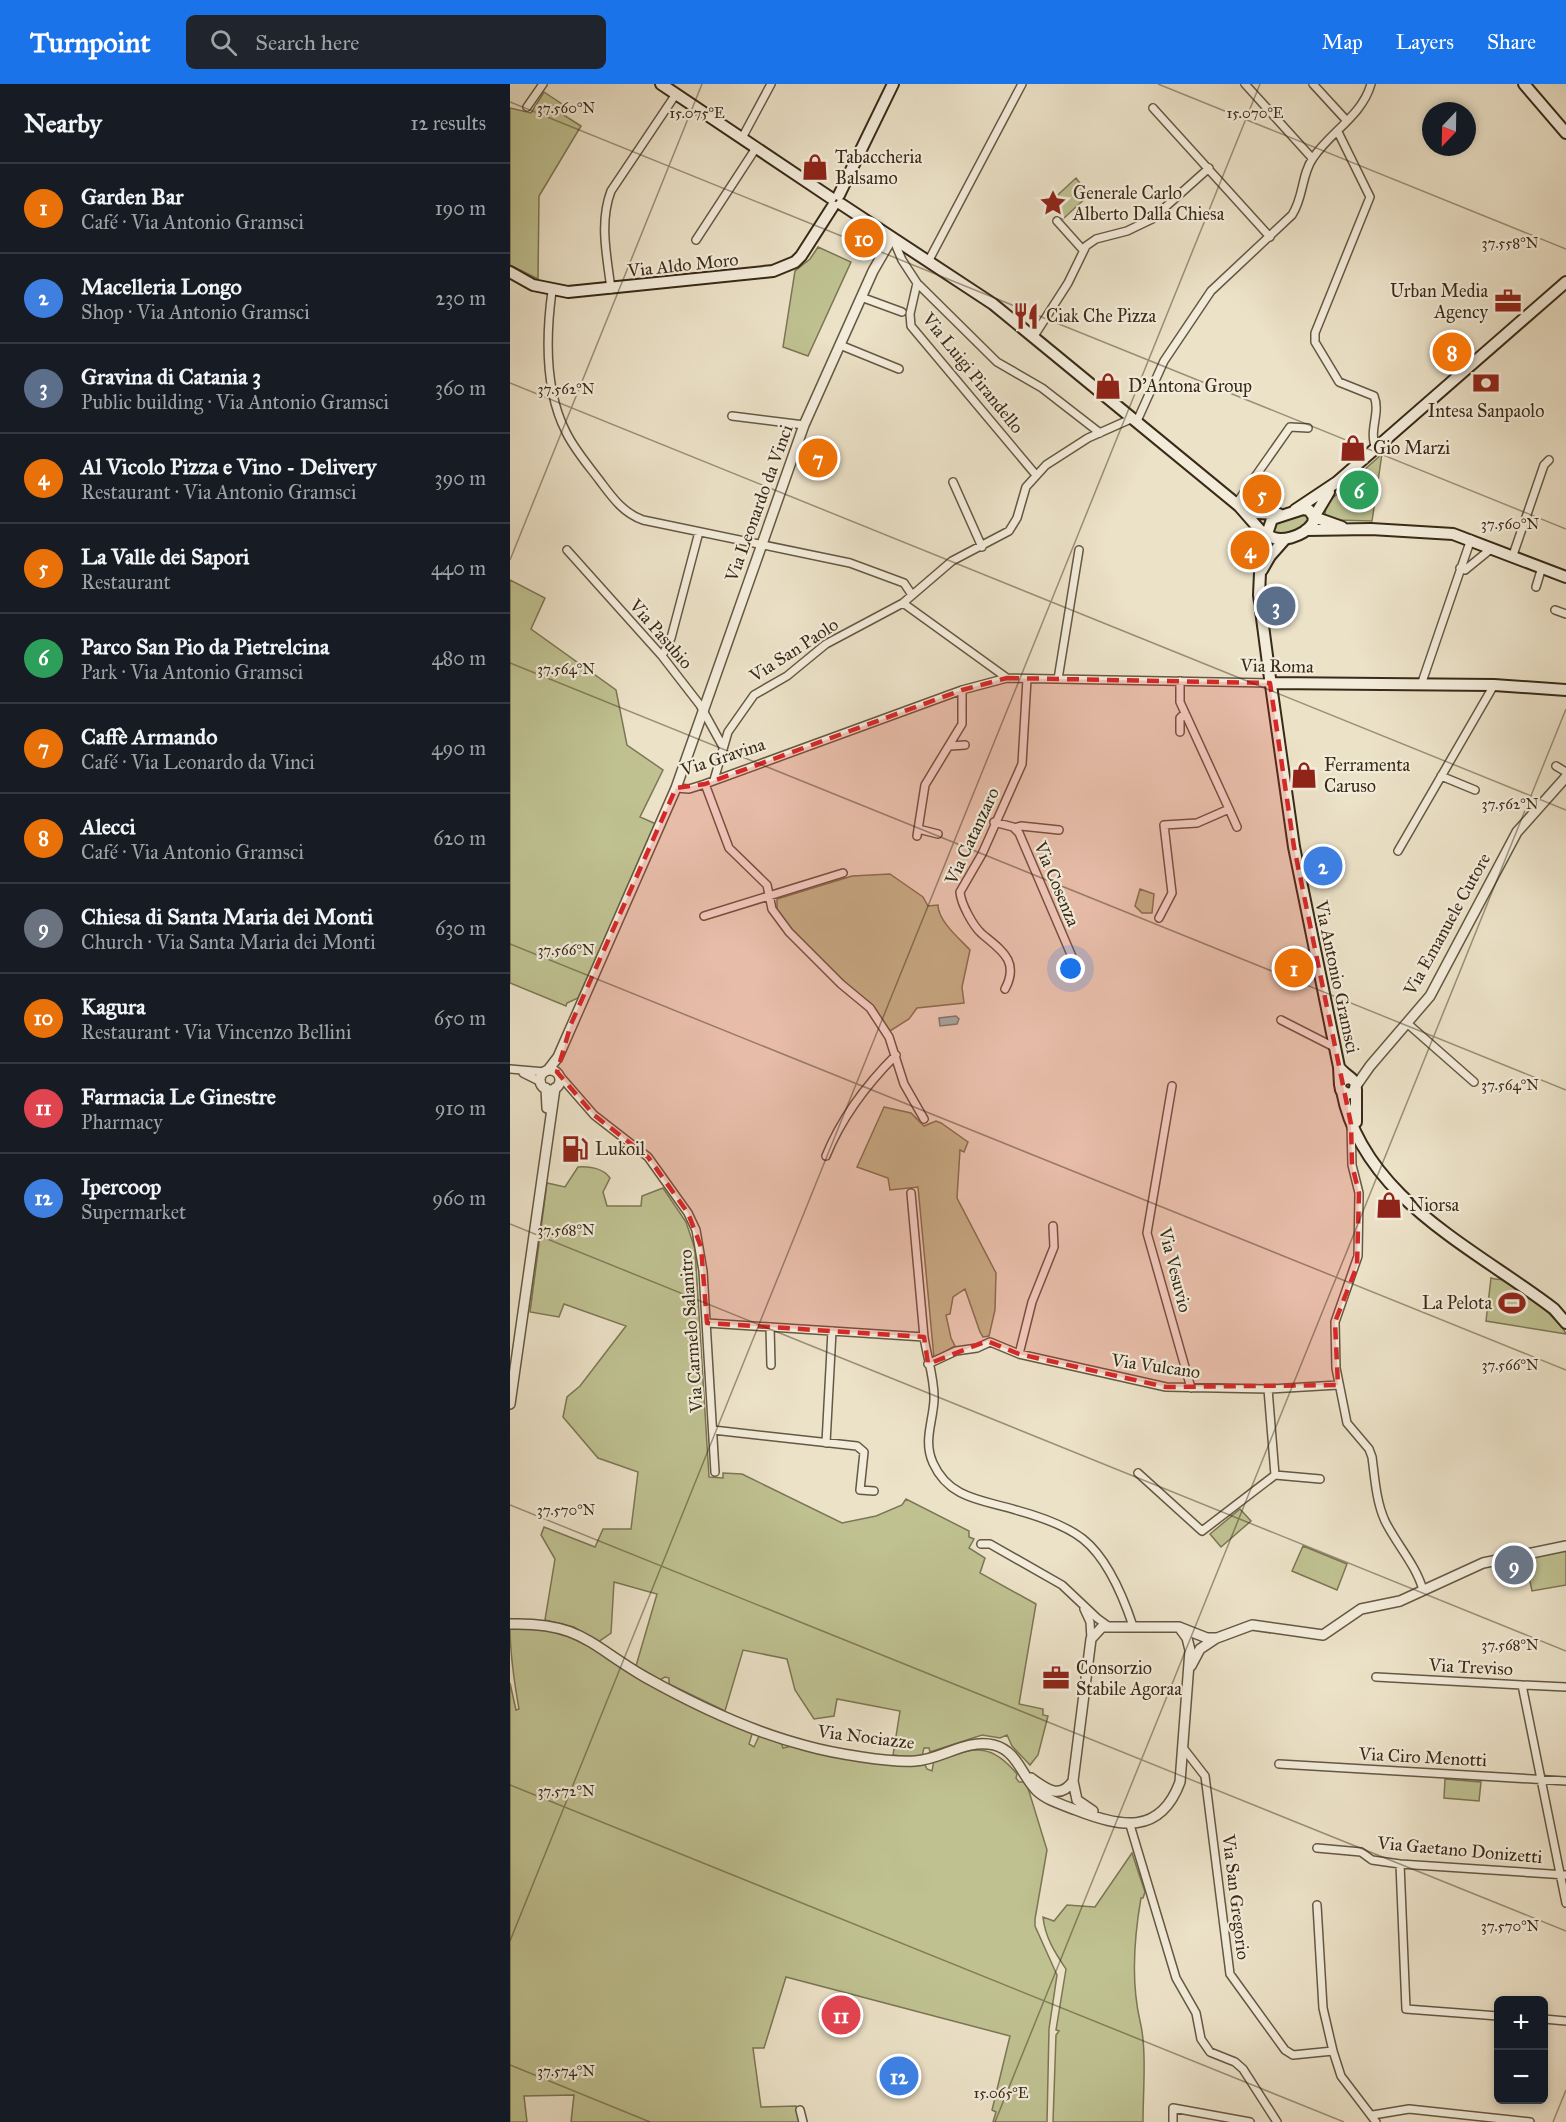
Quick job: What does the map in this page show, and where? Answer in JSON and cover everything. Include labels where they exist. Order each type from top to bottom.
[{"type":"main road","points":[[661,84],[892,238],[977,291],[1238,505],[1263,535],[1273,539],[1285,539],[1306,530],[1346,529],[1430,532],[1471,539],[1566,577]]},
{"type":"main road","name":"Via Aldo Moro","points":[[510,273],[533,285],[552,291],[610,289],[781,268],[795,262],[807,249],[836,201],[893,84]]},
{"type":"main road","points":[[1524,84],[1566,133]]},
{"type":"main road","points":[[1263,535],[1269,522],[1282,514],[1295,510],[1337,482],[1566,282]]},
{"type":"main road","points":[[1306,530],[1313,523],[1323,498],[1337,482]]},
{"type":"main road","points":[[1238,505],[1257,513],[1282,514]]},
{"type":"main road","points":[[1295,510],[1309,510],[1314,517],[1346,529]]},
{"type":"main road","name":"Via Antonio Gramsci","points":[[1263,535],[1259,595],[1294,847],[1339,1067],[1341,1088],[1350,1124],[1363,1146]]},
{"type":"main road","points":[[1261,573],[1270,556],[1285,539]]},
{"type":"main road","name":"Via Roma","points":[[1270,683],[1494,685],[1566,690]]},
{"type":"main road","points":[[1339,1067],[1354,1084],[1354,1113],[1363,1146],[1382,1175],[1411,1204],[1540,1299],[1566,1323]]},
{"type":"main road","points":[[1341,1088],[1348,1094],[1354,1084]]},
{"type":"street","points":[[527,106],[543,84]]},
{"type":"street","points":[[742,138],[771,84]]},
{"type":"street","points":[[929,260],[1022,84]]},
{"type":"street","points":[[1245,84],[1312,158]]},
{"type":"street","points":[[1313,84],[1347,121]]},
{"type":"street","points":[[1135,419],[1164,361],[1186,332],[1203,302],[1211,291],[1270,237],[1298,206],[1312,158],[1347,121],[1365,98],[1371,84]]},
{"type":"street","points":[[610,289],[604,237],[606,204],[611,191],[676,94]]},
{"type":"street","points":[[1154,108],[1270,237]]},
{"type":"street","points":[[1338,132],[1370,197],[1316,333],[1315,342],[1339,382],[1374,396],[1377,403],[1372,440],[1376,448]]},
{"type":"street","points":[[696,240],[756,148]]},
{"type":"street","points":[[1034,336],[1068,283],[1083,250],[1096,239],[1127,231],[1152,219],[1209,168]]},
{"type":"street","points":[[1057,221],[1083,250]]},
{"type":"street","points":[[892,238],[902,260],[917,283],[997,362],[1042,388],[1100,433]]},
{"type":"street","name":"Via Leonardo da Vinci","points":[[676,788],[804,425],[882,252],[892,238]]},
{"type":"street","name":"Via Luigi Pirandello","points":[[917,283],[910,314],[911,326],[1036,475]]},
{"type":"street","points":[[552,291],[550,349],[552,387],[566,432],[614,499],[636,518],[850,563],[904,583],[912,595]]},
{"type":"street","points":[[861,297],[902,312]]},
{"type":"street","points":[[840,345],[899,369]]},
{"type":"street","points":[[732,416],[804,425]]},
{"type":"street","name":"Via San Paolo","points":[[714,780],[722,746],[728,732],[754,695],[788,676],[826,644],[903,603],[952,561],[1001,536],[1014,525],[1026,487],[1036,475],[1059,455],[1100,433],[1135,419]]},
{"type":"street","points":[[1238,505],[1290,427],[1308,428]]},
{"type":"street","points":[[1513,555],[1544,465],[1550,460]]},
{"type":"street","points":[[953,482],[980,548]]},
{"type":"street","points":[[662,656],[671,638],[699,532]]},
{"type":"street","points":[[1420,685],[1471,539]]},
{"type":"street","points":[[1460,568],[1465,570],[1492,548]]},
{"type":"street","points":[[1058,679],[1079,549]]},
{"type":"street","name":"Via Pasubio","points":[[567,550],[662,656],[703,712],[722,746]]},
{"type":"street","points":[[1536,587],[1542,567]]},
{"type":"street","points":[[903,603],[1007,678]]},
{"type":"street","points":[[1555,610],[1566,614]]},
{"type":"street","points":[[987,682],[992,668]]},
{"type":"street","name":"Via Roma","points":[[987,682],[1007,678],[1270,683]]},
{"type":"street","name":"Via Catanzaro","points":[[1005,989],[1011,973],[1007,958],[998,945],[980,932],[960,896],[961,888],[982,854],[994,822],[1022,764],[1027,679]]},
{"type":"street","points":[[1180,681],[1180,702],[1237,827]]},
{"type":"street","name":"Via Gravina","points":[[552,1072],[676,788],[689,789],[705,784],[987,682]]},
{"type":"street","points":[[1398,851],[1494,685]]},
{"type":"street","points":[[938,834],[918,832],[925,785],[962,724],[962,690]]},
{"type":"street","points":[[1180,732],[1180,718],[1185,713]]},
{"type":"street","points":[[950,746],[965,745]]},
{"type":"street","points":[[1556,766],[1566,772]]},
{"type":"street","points":[[1441,776],[1475,790]]},
{"type":"street","name":"Via Emanuele Cutore","points":[[1354,1084],[1430,996],[1517,832],[1566,777]]},
{"type":"street","points":[[705,784],[729,848],[766,885],[771,896],[772,909],[789,932],[841,984],[870,1008],[890,1037],[904,1084],[924,1119]]},
{"type":"street","points":[[1158,918],[1172,893],[1164,825],[1197,823],[1229,809]]},
{"type":"street","name":"Via Cosenza","points":[[994,822],[1014,828],[1027,850],[1079,973]]},
{"type":"street","points":[[1014,828],[1022,826],[1059,830]]},
{"type":"street","points":[[704,916],[843,873]]},
{"type":"street","points":[[1281,1020],[1334,1047]]},
{"type":"street","points":[[1408,1024],[1474,1082]]},
{"type":"street","points":[[826,1156],[834,1136],[860,1098],[896,1055]]},
{"type":"street","points":[[511,1069],[552,1072]]},
{"type":"street","points":[[511,1069],[550,1086],[576,1091]]},
{"type":"street","points":[[510,1404],[537,1212],[552,1072]]},
{"type":"street","points":[[550,1086],[552,1072]]},
{"type":"street","name":"Via Carmelo Salanitro","points":[[552,1072],[576,1091],[594,1115],[648,1157],[688,1213],[701,1247],[715,1472]]},
{"type":"street","name":"Via Vesuvio","points":[[1172,1086],[1147,1233],[1191,1389]]},
{"type":"street","points":[[1350,1124],[1352,1165],[1359,1193],[1358,1256],[1335,1322],[1338,1385],[1347,1423],[1370,1449],[1381,1512],[1405,1556],[1418,1574],[1423,1590]]},
{"type":"street","points":[[911,1193],[924,1336],[934,1400],[928,1444],[930,1456],[938,1473],[969,1498],[1037,1517],[1083,1539],[1107,1569],[1133,1626]]},
{"type":"street","points":[[1020,1354],[1032,1302],[1054,1246],[1053,1226]]},
{"type":"street","points":[[707,1323],[924,1336]]},
{"type":"street","points":[[770,1327],[771,1365]]},
{"type":"street","points":[[826,1443],[832,1331]]},
{"type":"street","name":"Via Vulcano","points":[[928,1364],[956,1351],[977,1348],[990,1342],[1020,1354],[1166,1387],[1268,1389],[1338,1385]]},
{"type":"street","points":[[1268,1389],[1275,1475]]},
{"type":"street","points":[[713,1430],[862,1448],[864,1452],[860,1490],[874,1491]]},
{"type":"street","points":[[1138,1473],[1202,1531],[1275,1475],[1320,1479]]},
{"type":"street","points":[[981,1544],[990,1544],[1062,1585],[1108,1626]]},
{"type":"street","points":[[1190,1669],[1200,1649],[1217,1638],[1252,1626],[1323,1635],[1361,1610],[1391,1604],[1484,1563],[1566,1546]]},
{"type":"street","points":[[1078,1599],[1090,1622],[1091,1639],[1073,1781],[1077,1800],[1102,1817]]},
{"type":"street","name":"Via Nociazze","points":[[510,1624],[543,1624],[576,1633],[669,1688],[760,1731],[806,1746],[916,1762],[949,1750],[991,1744],[1005,1749],[1027,1774],[1035,1789],[1046,1797],[1088,1815],[1130,1825]]},
{"type":"street","points":[[1091,1639],[1098,1629],[1108,1626],[1179,1627],[1198,1635],[1217,1638]]},
{"type":"street","points":[[1179,1627],[1188,1642],[1190,1669],[1180,1782],[1167,1805],[1154,1816],[1130,1825],[1176,1978],[1196,2013],[1201,2038],[1210,2052],[1235,2062],[1243,2069],[1277,2122]]},
{"type":"street","name":"Via Treviso","points":[[1376,1677],[1522,1685],[1540,1779],[1563,1875],[1566,1903]]},
{"type":"street","points":[[1522,1685],[1566,1687]]},
{"type":"street","name":"Via San Gregorio","points":[[1184,1749],[1205,1776],[1230,1974],[1285,2050],[1293,2055],[1333,2051]]},
{"type":"street","name":"Via Ciro Menotti","points":[[1279,1764],[1566,1781]]},
{"type":"street","points":[[1027,1774],[1045,1788],[1058,1793],[1068,1789],[1073,1781]]},
{"type":"street","name":"Via Gaetano Donizetti","points":[[1317,1848],[1361,1852],[1372,1860],[1400,1864],[1563,1875]]},
{"type":"street","points":[[1400,1864],[1406,2009],[1494,2016]]},
{"type":"street","points":[[1317,1905],[1323,2008],[1333,2051],[1341,2076],[1374,2119],[1409,2109],[1530,2122]]},
{"type":"street","points":[[1548,2019],[1566,2021]]},
{"type":"street","points":[[1173,2122],[1173,2108],[1248,2122]]},
{"type":"street","points":[[800,2110],[803,2122]]},
{"type":"highlighted area","points":[[1007,678],[1270,683],[1294,847],[1351,1124],[1352,1165],[1359,1193],[1357,1266],[1335,1322],[1338,1385],[1166,1387],[1019,1354],[987,1341],[928,1364],[924,1337],[707,1323],[701,1247],[688,1213],[648,1157],[594,1115],[557,1072],[571,1024],[676,788],[705,784],[962,690]]},
{"type":"green space","points":[[544,92],[565,106],[562,114],[581,126],[539,196],[538,279],[510,265],[510,108],[531,113]]},
{"type":"green space","points":[[1076,178],[1089,195],[1063,219],[1049,203]]},
{"type":"green space","points":[[818,247],[851,262],[808,356],[783,347],[795,271],[810,259]]},
{"type":"green space","points":[[1382,454],[1372,521],[1334,520],[1325,516],[1326,504]]},
{"type":"green space","points":[[1303,513],[1308,516],[1309,521],[1303,527],[1288,534],[1274,535],[1272,526],[1275,523]]},
{"type":"green space","points":[[510,580],[545,598],[531,629],[616,690],[627,745],[663,770],[640,817],[656,824],[578,998],[567,1003],[566,1006],[510,983]]},
{"type":"green space","points":[[890,874],[923,897],[928,906],[938,905],[945,923],[970,950],[962,987],[964,1003],[917,1008],[909,1019],[890,1031],[872,1005],[843,983],[792,931],[777,912],[777,899],[852,876]]},
{"type":"green space","points":[[1140,889],[1154,894],[1152,913],[1142,913],[1135,906]]},
{"type":"green space","points":[[884,1107],[911,1113],[924,1126],[936,1121],[941,1123],[968,1142],[964,1152],[960,1150],[957,1198],[996,1273],[995,1310],[989,1336],[983,1337],[980,1332],[965,1289],[953,1297],[950,1314],[946,1315],[955,1346],[934,1358],[918,1187],[890,1190],[888,1178],[857,1167]]},
{"type":"green space","points":[[578,1167],[596,1168],[610,1178],[603,1192],[607,1206],[641,1206],[642,1196],[663,1188],[686,1222],[695,1249],[709,1477],[723,1478],[723,1473],[742,1474],[842,1523],[876,1516],[902,1505],[906,1499],[969,1531],[969,1537],[974,1539],[969,1548],[985,1558],[980,1573],[1036,1604],[1019,1704],[1043,1709],[1043,1715],[1048,1716],[1038,1755],[1030,1765],[1012,1746],[1007,1735],[1000,1738],[982,1735],[930,1752],[929,1748],[924,1748],[922,1756],[916,1758],[893,1755],[900,1711],[837,1699],[834,1716],[814,1719],[795,1690],[787,1659],[743,1650],[725,1711],[669,1684],[669,1678],[665,1677],[660,1680],[636,1666],[657,1594],[614,1582],[611,1633],[598,1642],[574,1627],[545,1620],[555,1559],[541,1535],[544,1527],[595,1547],[603,1529],[631,1529],[638,1472],[598,1458],[563,1417],[567,1397],[580,1386],[626,1326],[564,1304],[559,1317],[530,1312],[547,1183],[565,1187]]},
{"type":"green space","name":"La Pelota","points":[[1491,1278],[1505,1280],[1519,1288],[1548,1313],[1566,1334],[1486,1321]]},
{"type":"green space","points":[[1240,1509],[1251,1521],[1221,1547],[1210,1534]]},
{"type":"green space","points":[[1303,1546],[1347,1564],[1337,1590],[1292,1571]]},
{"type":"green space","points":[[1566,1551],[1566,1585],[1532,1591],[1528,1572],[1503,1578],[1501,1564]]},
{"type":"green space","points":[[510,1627],[564,1632],[753,1731],[749,1744],[754,1747],[760,1734],[781,1742],[783,1748],[791,1746],[924,1763],[927,1769],[932,1771],[934,1760],[970,1751],[989,1752],[1007,1763],[1017,1774],[1016,1778],[1019,1782],[1024,1782],[1028,1788],[1047,1850],[1035,1926],[1057,1975],[1049,2029],[1047,2122],[993,2122],[996,2112],[992,2110],[1010,2036],[786,1977],[764,2048],[753,2048],[761,2107],[796,2106],[799,2122],[571,2122],[574,2095],[524,2096],[527,2122],[510,2122],[510,1683],[516,1710],[519,1709]]},
{"type":"green space","points":[[1445,1779],[1481,1782],[1479,1801],[1444,1798]]},
{"type":"green space","points":[[1132,1853],[1145,1892],[1141,1898],[1134,1960],[1135,1991],[1143,2044],[1143,2122],[1053,2122],[1056,2035],[1059,2031],[1056,2030],[1066,1969],[1049,1939],[1043,1917],[1054,1921],[1067,1905],[1095,1907]]},
{"type":"water","points":[[956,1016],[959,1019],[957,1024],[940,1026],[939,1018]]},
{"type":"place","name":"Tabaccheria Balsamo","points":[[815,167]]},
{"type":"place","name":"Generale Carlo Alberto Dalla Chiesa","points":[[1053,203]]},
{"type":"place","name":"Kagura","points":[[864,238]]},
{"type":"place","name":"Urban Media Agency","points":[[1508,301]]},
{"type":"place","name":"Ciak Che Pizza","points":[[1026,316]]},
{"type":"place","name":"Alecci","points":[[1452,352]]},
{"type":"place","name":"Intesa Sanpaolo","points":[[1486,383]]},
{"type":"place","name":"D'Antona Group","points":[[1108,386]]},
{"type":"place","name":"Gio Marzi","points":[[1353,448]]},
{"type":"place","name":"Caffè Armando","points":[[818,458]]},
{"type":"place","name":"Parco San Pio da Pietrelcina","points":[[1359,490]]},
{"type":"place","name":"La Valle dei Sapori","points":[[1262,494]]},
{"type":"place","name":"Al Vicolo Pizza e Vino - Delivery","points":[[1250,550]]},
{"type":"place","name":"Gravina di Catania 3","points":[[1276,606]]},
{"type":"place","name":"Ferramenta Caruso","points":[[1304,775]]},
{"type":"place","name":"Macelleria Longo","points":[[1323,866]]},
{"type":"place","name":"Garden Bar","points":[[1294,968]]},
{"type":"place","name":"Lukoil","points":[[575,1149]]},
{"type":"place","name":"Niorsa","points":[[1389,1205]]},
{"type":"place","name":"La Pelota","points":[[1512,1303]]},
{"type":"place","name":"Chiesa di Santa Maria dei Monti","points":[[1514,1565]]},
{"type":"place","name":"Consorzio Stabile Agoraa","points":[[1056,1678]]},
{"type":"place","name":"Farmacia Le Ginestre","points":[[841,2015]]},
{"type":"place","name":"Ipercoop","points":[[899,2076]]}]
